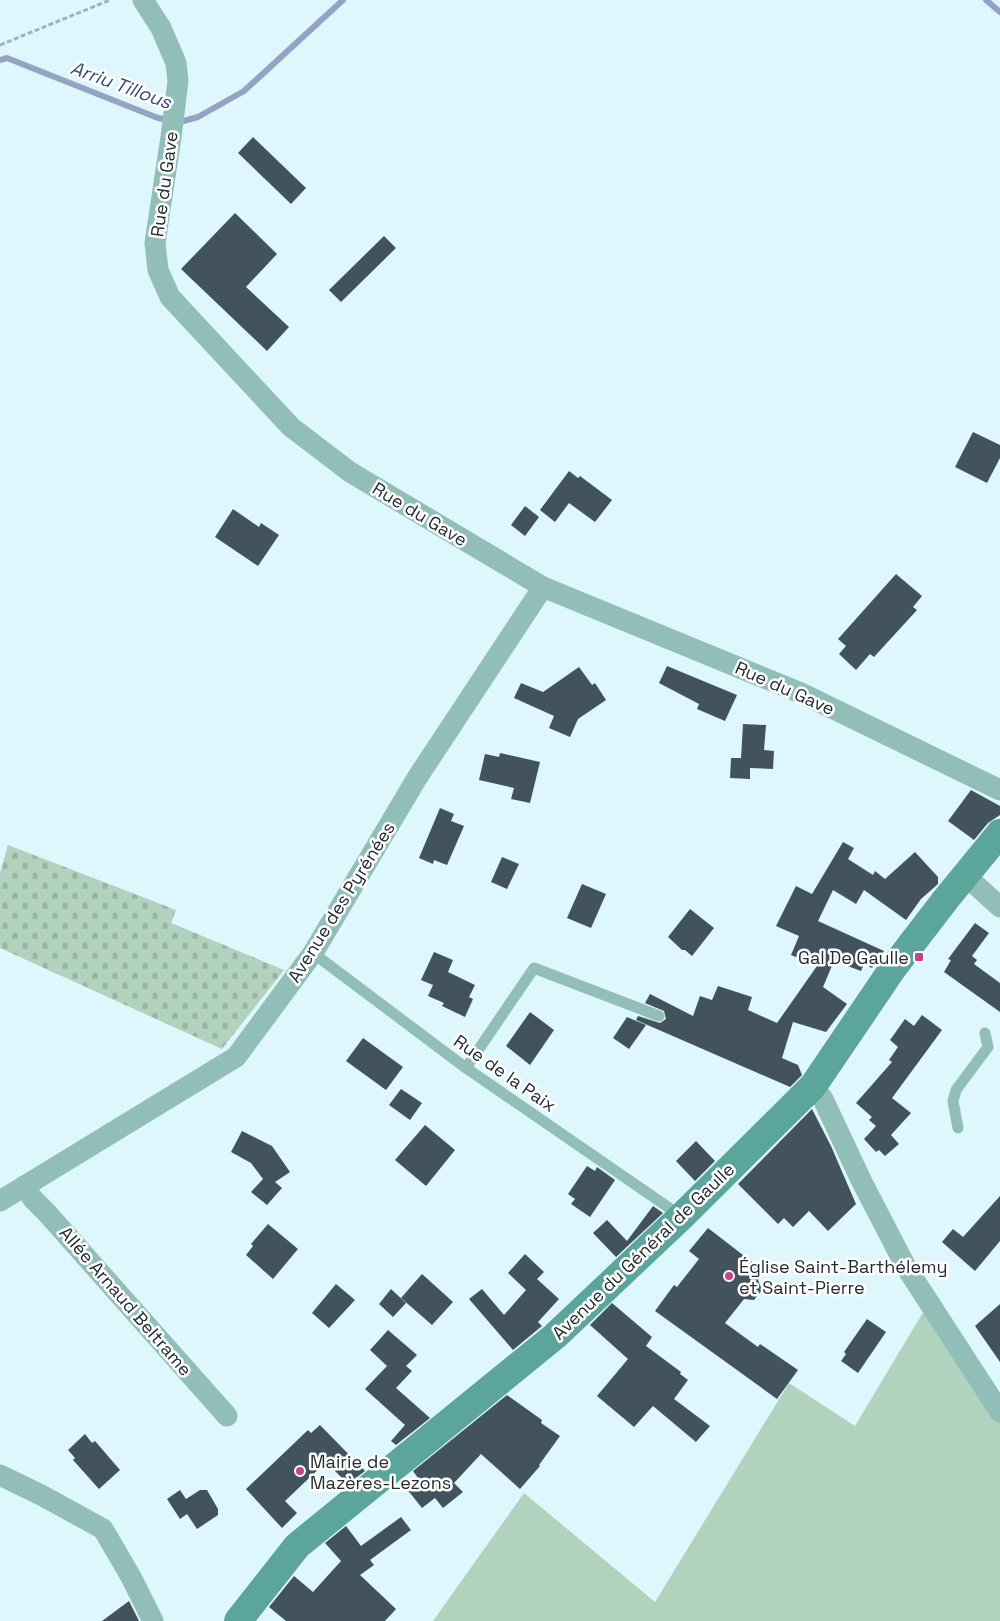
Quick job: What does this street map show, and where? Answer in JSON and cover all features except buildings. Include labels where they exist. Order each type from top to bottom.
[{"type":"main road","name":"Avenue du Général de Gaulle","points":[[238,1621],[296,1546],[556,1336],[682,1216],[813,1086],[893,968],[1000,833]]},
{"type":"street","name":"Rue du Gave","points":[[143,0],[161,28],[176,63],[178,80],[155,243],[158,270],[170,297],[290,428],[350,472],[542,587],[801,693],[1000,790]]},
{"type":"street","name":"Avenue des Pyrénées","points":[[0,1200],[236,1057],[313,952],[417,778],[542,587]]},
{"type":"street","points":[[966,876],[1000,907]]},
{"type":"street","points":[[813,1086],[824,1099],[861,1180],[906,1267],[1000,1412]]},
{"type":"street","name":"Allée Arnaud Beltrame","points":[[24,1186],[227,1416]]},
{"type":"street","points":[[0,1475],[103,1529],[153,1621]]},
{"type":"lane","name":"Rue de la Paix","points":[[313,952],[466,1068],[682,1216]]},
{"type":"lane","points":[[466,1068],[534,968],[660,1016]]},
{"type":"lane","points":[[958,1128],[953,1101],[956,1090],[988,1047],[985,1032]]},
{"type":"path","points":[[0,45],[110,0]]},
{"type":"green space","points":[[8,845],[176,910],[171,923],[284,970],[222,1049],[0,948],[0,873]]},
{"type":"green space","points":[[925,1309],[1000,1419],[1000,1621],[433,1621],[524,1493],[655,1602],[789,1383],[855,1426]]},
{"type":"waterway","name":"Arriu Tillous","points":[[0,60],[7,58],[158,118],[180,122],[198,117],[244,91],[343,0]]},
{"type":"waterway","name":"Arriu Tillous","points":[[986,0],[1000,12]]},
{"type":"place","name":"Gal De Gaulle","points":[[919,957]]},
{"type":"place","name":"Église Saint-Barthélemy et Saint-Pierre","points":[[729,1276]]},
{"type":"place","name":"Mairie de Mazères-Lezons","points":[[300,1471]]}]
